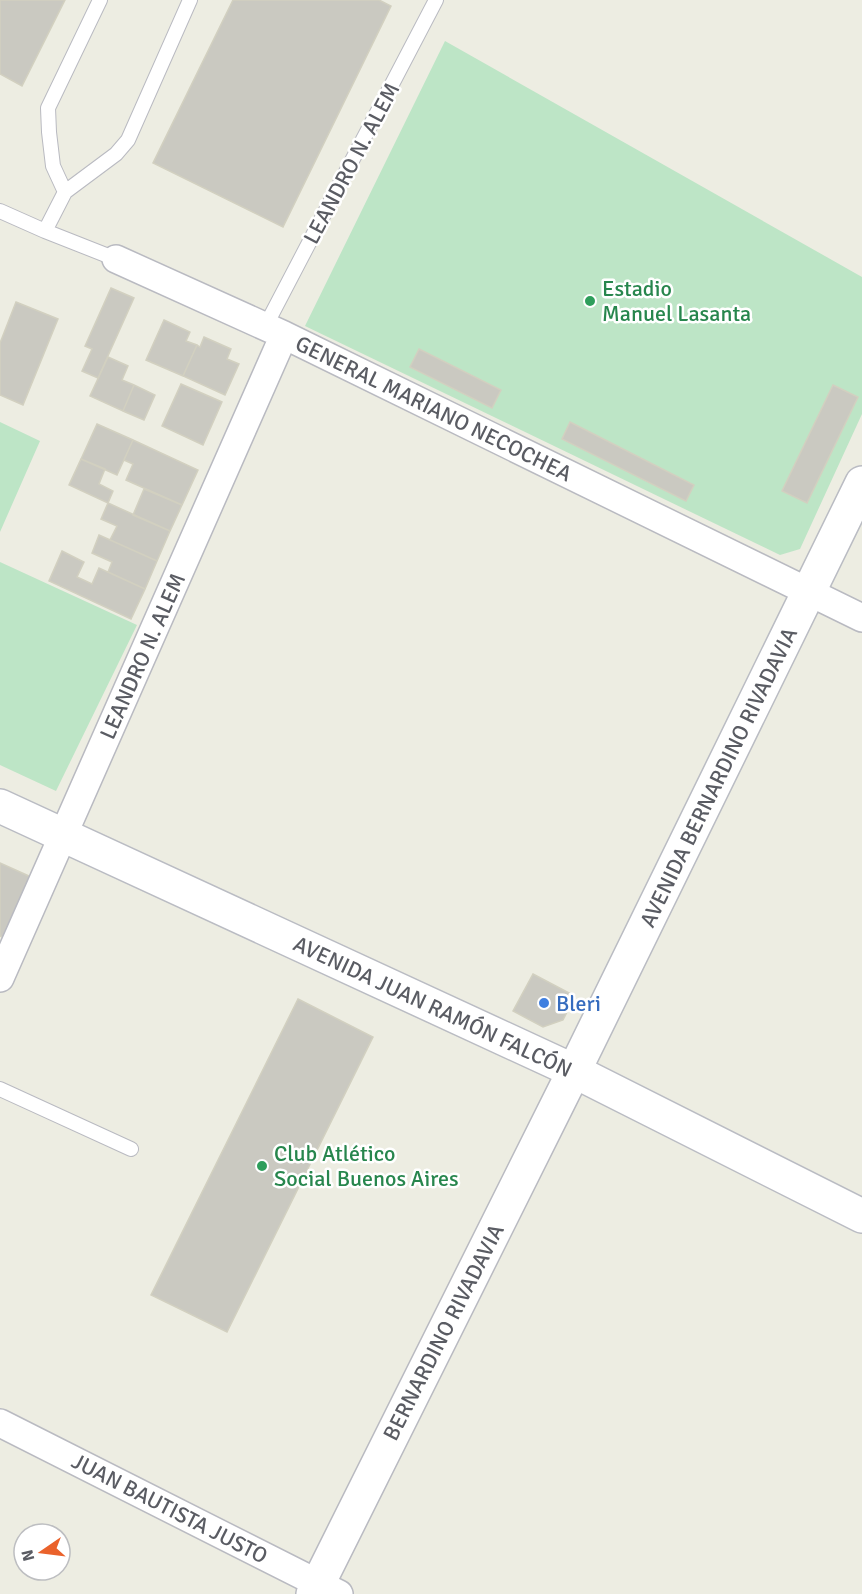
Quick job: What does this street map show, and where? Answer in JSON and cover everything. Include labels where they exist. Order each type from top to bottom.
[{"type":"main road","name":"AVENIDA BERNARDINO RIVADAVIA","points":[[574,1071],[862,483]]},
{"type":"main road","name":"AVENIDA JUAN RAMÓN FALCÓN","points":[[0,806],[574,1071],[862,1216]]},
{"type":"main road","name":"BERNARDINO RIVADAVIA","points":[[323,1590],[574,1071]]},
{"type":"street","name":"GENERAL MARIANO NECOCHEA","points":[[116,259],[274,331],[862,618]]},
{"type":"street","name":"LEANDRO N. ALEM","points":[[0,978],[63,836],[274,331]]},
{"type":"street","name":"JUAN BAUTISTA JUSTO","points":[[0,1423],[323,1590]]},
{"type":"lane","points":[[65,192],[53,166],[48,108],[100,0]]},
{"type":"lane","points":[[45,231],[65,192],[116,154],[128,140],[190,0]]},
{"type":"lane","name":"LEANDRO N. ALEM","points":[[274,331],[436,0]]},
{"type":"lane","name":"GENERAL MARIANO NECOCHEA","points":[[0,211],[116,259]]},
{"type":"lane","points":[[0,1089],[131,1149]]},
{"type":"green space","name":"Estadio Manuel Lasanta","points":[[445,41],[862,277],[862,414],[800,549],[780,555],[305,326]]},
{"type":"green space","points":[[0,422],[40,441],[0,532]]},
{"type":"green space","points":[[0,562],[137,625],[56,791],[0,765]]},
{"type":"building","points":[[0,0],[65,0],[22,86],[0,74]]},
{"type":"building","points":[[233,0],[379,0],[391,6],[283,227],[153,163]]},
{"type":"building","points":[[111,288],[134,298],[98,378],[82,371],[92,349],[85,346]]},
{"type":"building","points":[[16,302],[58,319],[23,405],[0,395],[0,343]]},
{"type":"building","points":[[164,320],[190,332],[186,341],[197,345],[183,376],[146,360]]},
{"type":"building","points":[[204,337],[231,349],[227,359],[239,364],[225,395],[183,376],[197,345],[200,347]]},
{"type":"building","points":[[419,349],[501,390],[492,408],[410,367]]},
{"type":"building","points":[[108,357],[128,366],[122,380],[134,385],[123,411],[90,396]]},
{"type":"building","points":[[181,384],[222,402],[203,445],[162,426]]},
{"type":"building","points":[[134,385],[155,395],[144,420],[123,411]]},
{"type":"building","points":[[833,385],[858,397],[807,503],[782,491]]},
{"type":"building","points":[[570,422],[694,485],[686,501],[562,439]]},
{"type":"building","points":[[97,424],[133,440],[117,475],[81,459]]},
{"type":"building","points":[[133,440],[198,470],[182,505],[126,480],[133,464],[124,460]]},
{"type":"building","points":[[81,459],[105,469],[99,484],[113,491],[108,503],[69,485]]},
{"type":"building","points":[[144,489],[182,505],[170,531],[133,515]]},
{"type":"building","points":[[108,503],[170,531],[157,561],[110,540],[117,526],[101,519]]},
{"type":"building","points":[[99,535],[157,561],[145,589],[108,572],[112,562],[92,553]]},
{"type":"building","points":[[62,551],[84,562],[77,577],[92,584],[99,568],[145,589],[131,619],[49,581]]},
{"type":"building","points":[[0,863],[31,877],[4,938],[0,936]]},
{"type":"building","name":"Bleri","points":[[533,974],[575,996],[563,1020],[543,1027],[513,1011]]},
{"type":"building","name":"Club Atlético Social Buenos Aires","points":[[298,999],[373,1037],[227,1332],[151,1295]]},
{"type":"place","name":"Estadio Manuel Lasanta","points":[[590,301]]},
{"type":"place","name":"Bleri","points":[[544,1003]]},
{"type":"place","name":"Club Atlético Social Buenos Aires","points":[[262,1166]]}]
